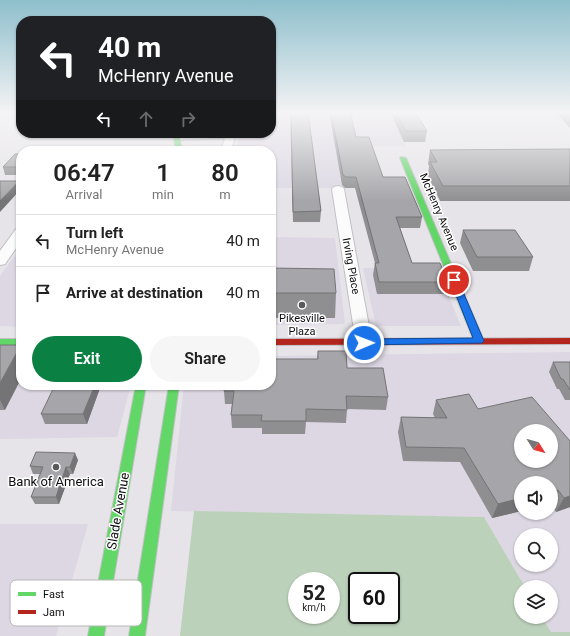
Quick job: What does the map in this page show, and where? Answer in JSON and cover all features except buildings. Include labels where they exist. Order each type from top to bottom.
[{"type":"main road","name":"McHenry Avenue","points":[[403,158],[479,341]]},
{"type":"main road","points":[[276,342],[364,343],[570,341]]},
{"type":"main road","points":[[0,342],[16,342]]},
{"type":"main road","name":"Slade Avenue","points":[[106,580],[140,390]]},
{"type":"main road","points":[[142,604],[173,390]]},
{"type":"main road","name":"Slade Avenue","points":[[96,636],[98,626]]},
{"type":"main road","points":[[137,636],[139,626]]},
{"type":"street","name":"Irving Place","points":[[338,189],[364,343]]},
{"type":"street","points":[[0,261],[16,239]]},
{"type":"shaded area","points":[[238,142],[404,142],[406,146],[335,147],[342,188],[276,188],[276,146],[237,146]]},
{"type":"shaded area","points":[[276,237],[335,238],[345,324],[276,325]]},
{"type":"shaded area","points":[[16,255],[16,327],[0,326],[0,276]]},
{"type":"shaded area","points":[[363,268],[437,268],[461,326],[376,326]]},
{"type":"shaded area","points":[[570,352],[570,632],[551,632],[546,624],[558,624],[558,580],[521,580],[516,572],[558,572],[558,528],[514,528],[514,568],[484,517],[171,511],[183,390],[276,390],[276,356]]},
{"type":"shaded area","points":[[0,355],[16,355],[16,390],[130,390],[117,437],[0,439]]},
{"type":"shaded area","points":[[0,524],[88,524],[72,580],[10,580],[10,626],[59,626],[56,636],[0,636]]},
{"type":"green space","points":[[194,511],[484,517],[514,568],[514,572],[516,572],[521,580],[514,580],[514,624],[546,624],[551,632],[570,632],[570,636],[180,636]]},
{"type":"traffic: fast","points":[[177,142],[178,146]]},
{"type":"traffic: fast","points":[[403,158],[479,341]]},
{"type":"traffic: fast","points":[[0,342],[16,342]]},
{"type":"traffic: fast","points":[[106,580],[140,390]]},
{"type":"traffic: fast","points":[[142,602],[173,390]]},
{"type":"traffic: fast","points":[[96,636],[98,626]]},
{"type":"traffic: fast","points":[[137,636],[138,626]]},
{"type":"traffic: jam","points":[[276,342],[570,341]]},
{"type":"place","name":"Pikesville Plaza","points":[[302,305]]},
{"type":"place","name":"Bank of America","points":[[56,467]]},
{"type":"route","points":[[364,343],[479,341],[454,280]]}]
